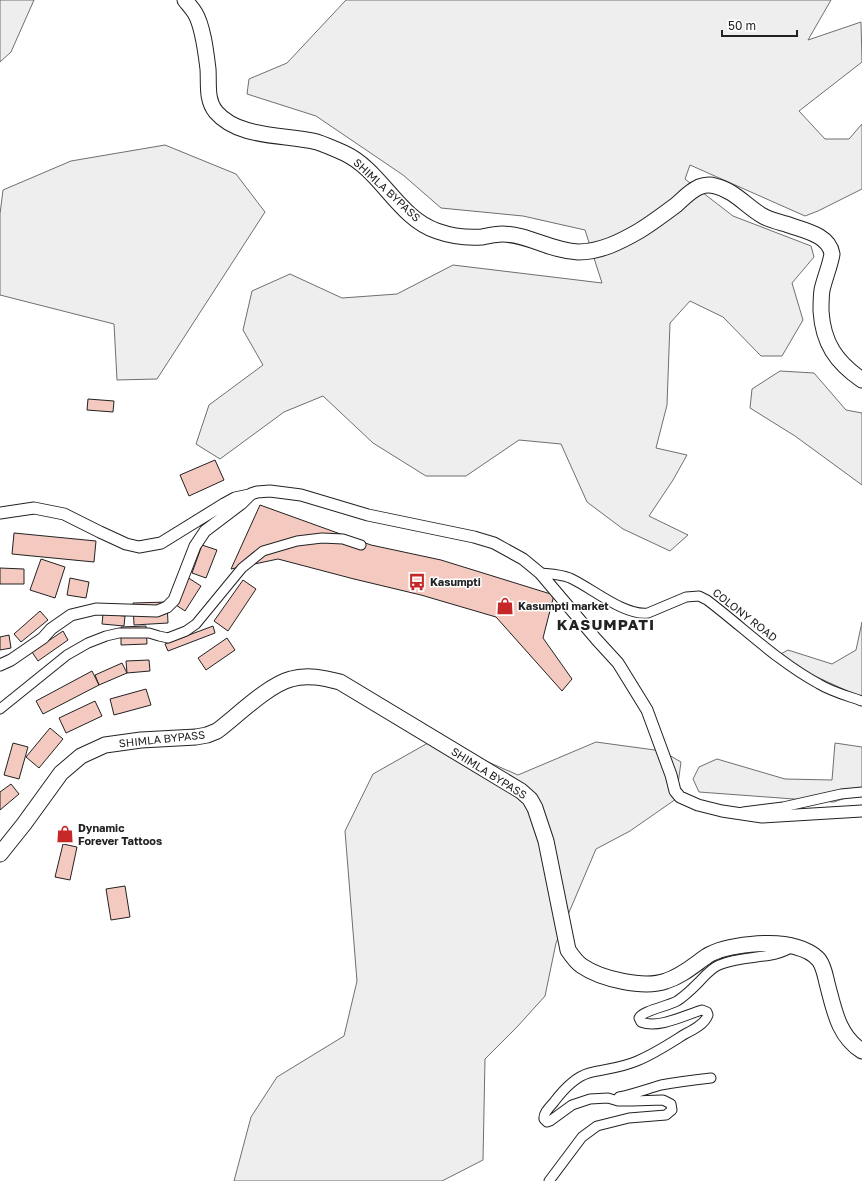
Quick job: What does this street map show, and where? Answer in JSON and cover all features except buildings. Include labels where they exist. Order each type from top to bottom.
[{"type":"highway","name":"SHIMLA BYPASS","points":[[185,0],[196,14],[208,68],[208,92],[212,106],[221,116],[233,124],[245,129],[270,135],[318,142],[357,160],[406,211],[423,224],[436,231],[454,236],[468,237],[502,234],[520,237],[547,247],[562,250],[577,252],[594,251],[608,247],[639,231],[697,188],[704,185],[714,185],[736,196],[763,216],[813,233],[828,243],[832,254],[822,291],[822,325],[825,336],[834,354],[849,371],[862,380]]},
{"type":"highway","name":"SHIMLA BYPASS","points":[[0,854],[61,773],[81,756],[105,745],[141,740],[207,735],[224,726],[276,686],[291,679],[320,677],[340,682],[521,791],[530,799],[535,808],[546,841],[568,950],[574,960],[582,966],[609,978],[637,983],[658,983],[679,976],[709,955],[734,946],[776,944],[796,946],[813,954],[820,961],[837,1020],[849,1040],[862,1051]]},
{"type":"street","points":[[0,512],[34,508],[64,514],[126,544],[139,547],[161,543],[235,498],[257,492],[270,491],[301,495],[368,515],[434,528],[494,543],[523,559],[540,573],[618,663],[647,710],[678,796],[698,806],[734,813],[773,817],[862,811]]},
{"type":"street","points":[[0,665],[11,660],[43,638],[51,629],[71,615],[96,609],[157,611],[167,607],[174,600],[179,590],[186,568],[199,538],[205,531],[242,503],[251,494]]},
{"type":"street","points":[[0,709],[61,659],[88,643],[119,633],[148,633],[168,638],[186,631],[196,624],[242,568],[263,551],[297,541],[322,538],[343,539],[361,545]]},
{"type":"street","name":"COLONY ROAD","points":[[540,573],[556,574],[571,579],[624,608],[641,614],[648,613],[686,597],[699,596],[707,600],[805,676],[830,690],[862,701]]},
{"type":"street","points":[[734,813],[783,807],[841,794],[862,792]]},
{"type":"street","points":[[711,1078],[668,1084],[651,1088],[633,1095],[590,1099],[568,1108],[550,1121],[546,1122],[544,1119],[544,1114],[563,1091],[582,1076],[619,1068],[663,1048],[705,1021],[708,1015],[707,1012],[702,1010],[671,1021],[650,1023],[640,1021],[639,1018],[642,1014],[676,1001],[692,989],[707,973],[720,965],[772,955],[796,946]]},
{"type":"street","points":[[549,1181],[579,1141],[589,1131],[597,1126],[629,1118],[666,1115],[671,1112],[673,1108],[669,1103],[663,1100],[618,1101],[608,1098]]},
{"type":"shaded area","points":[[0,0],[34,0],[11,52],[0,62]]},
{"type":"shaded area","points":[[346,0],[831,0],[808,40],[861,22],[862,62],[799,111],[825,139],[849,139],[862,124],[862,189],[805,216],[690,165],[685,179],[733,216],[811,246],[814,257],[792,283],[803,320],[782,356],[761,356],[723,317],[690,301],[670,323],[667,405],[656,448],[687,455],[673,480],[649,516],[688,535],[670,551],[623,529],[587,502],[561,444],[519,440],[466,476],[426,476],[373,443],[323,396],[284,412],[220,459],[196,444],[209,405],[263,365],[243,330],[252,291],[290,274],[342,298],[397,294],[453,265],[602,283],[585,230],[523,216],[441,208],[403,175],[316,116],[247,94],[249,79],[287,63]]},
{"type":"shaded area","points":[[165,145],[236,174],[265,212],[157,379],[117,380],[114,324],[0,295],[0,214],[3,190],[71,161]]},
{"type":"shaded area","points":[[780,371],[814,373],[846,410],[862,413],[862,485],[795,436],[750,408],[752,389]]},
{"type":"shaded area","points":[[862,622],[862,700],[856,695],[791,665],[779,655],[788,650],[832,664],[856,650]]},
{"type":"shaded area","points":[[435,739],[518,775],[596,742],[662,751],[681,762],[676,799],[630,831],[596,849],[556,943],[545,996],[485,1059],[483,1160],[442,1181],[234,1181],[251,1117],[277,1077],[344,1036],[357,981],[345,831],[373,774]]},
{"type":"shaded area","points":[[835,743],[862,747],[862,792],[834,802],[699,792],[693,779],[699,767],[717,759],[785,779],[832,780]]},
{"type":"place","name":"Kasumpti","points":[[417,582]]},
{"type":"place","name":"Kasumpti market","points":[[505,606]]},
{"type":"place","name":"Dynamic Forever Tattoos","points":[[65,834]]},
{"type":"district","name":"KASUMPATI","points":[[606,625]]}]
